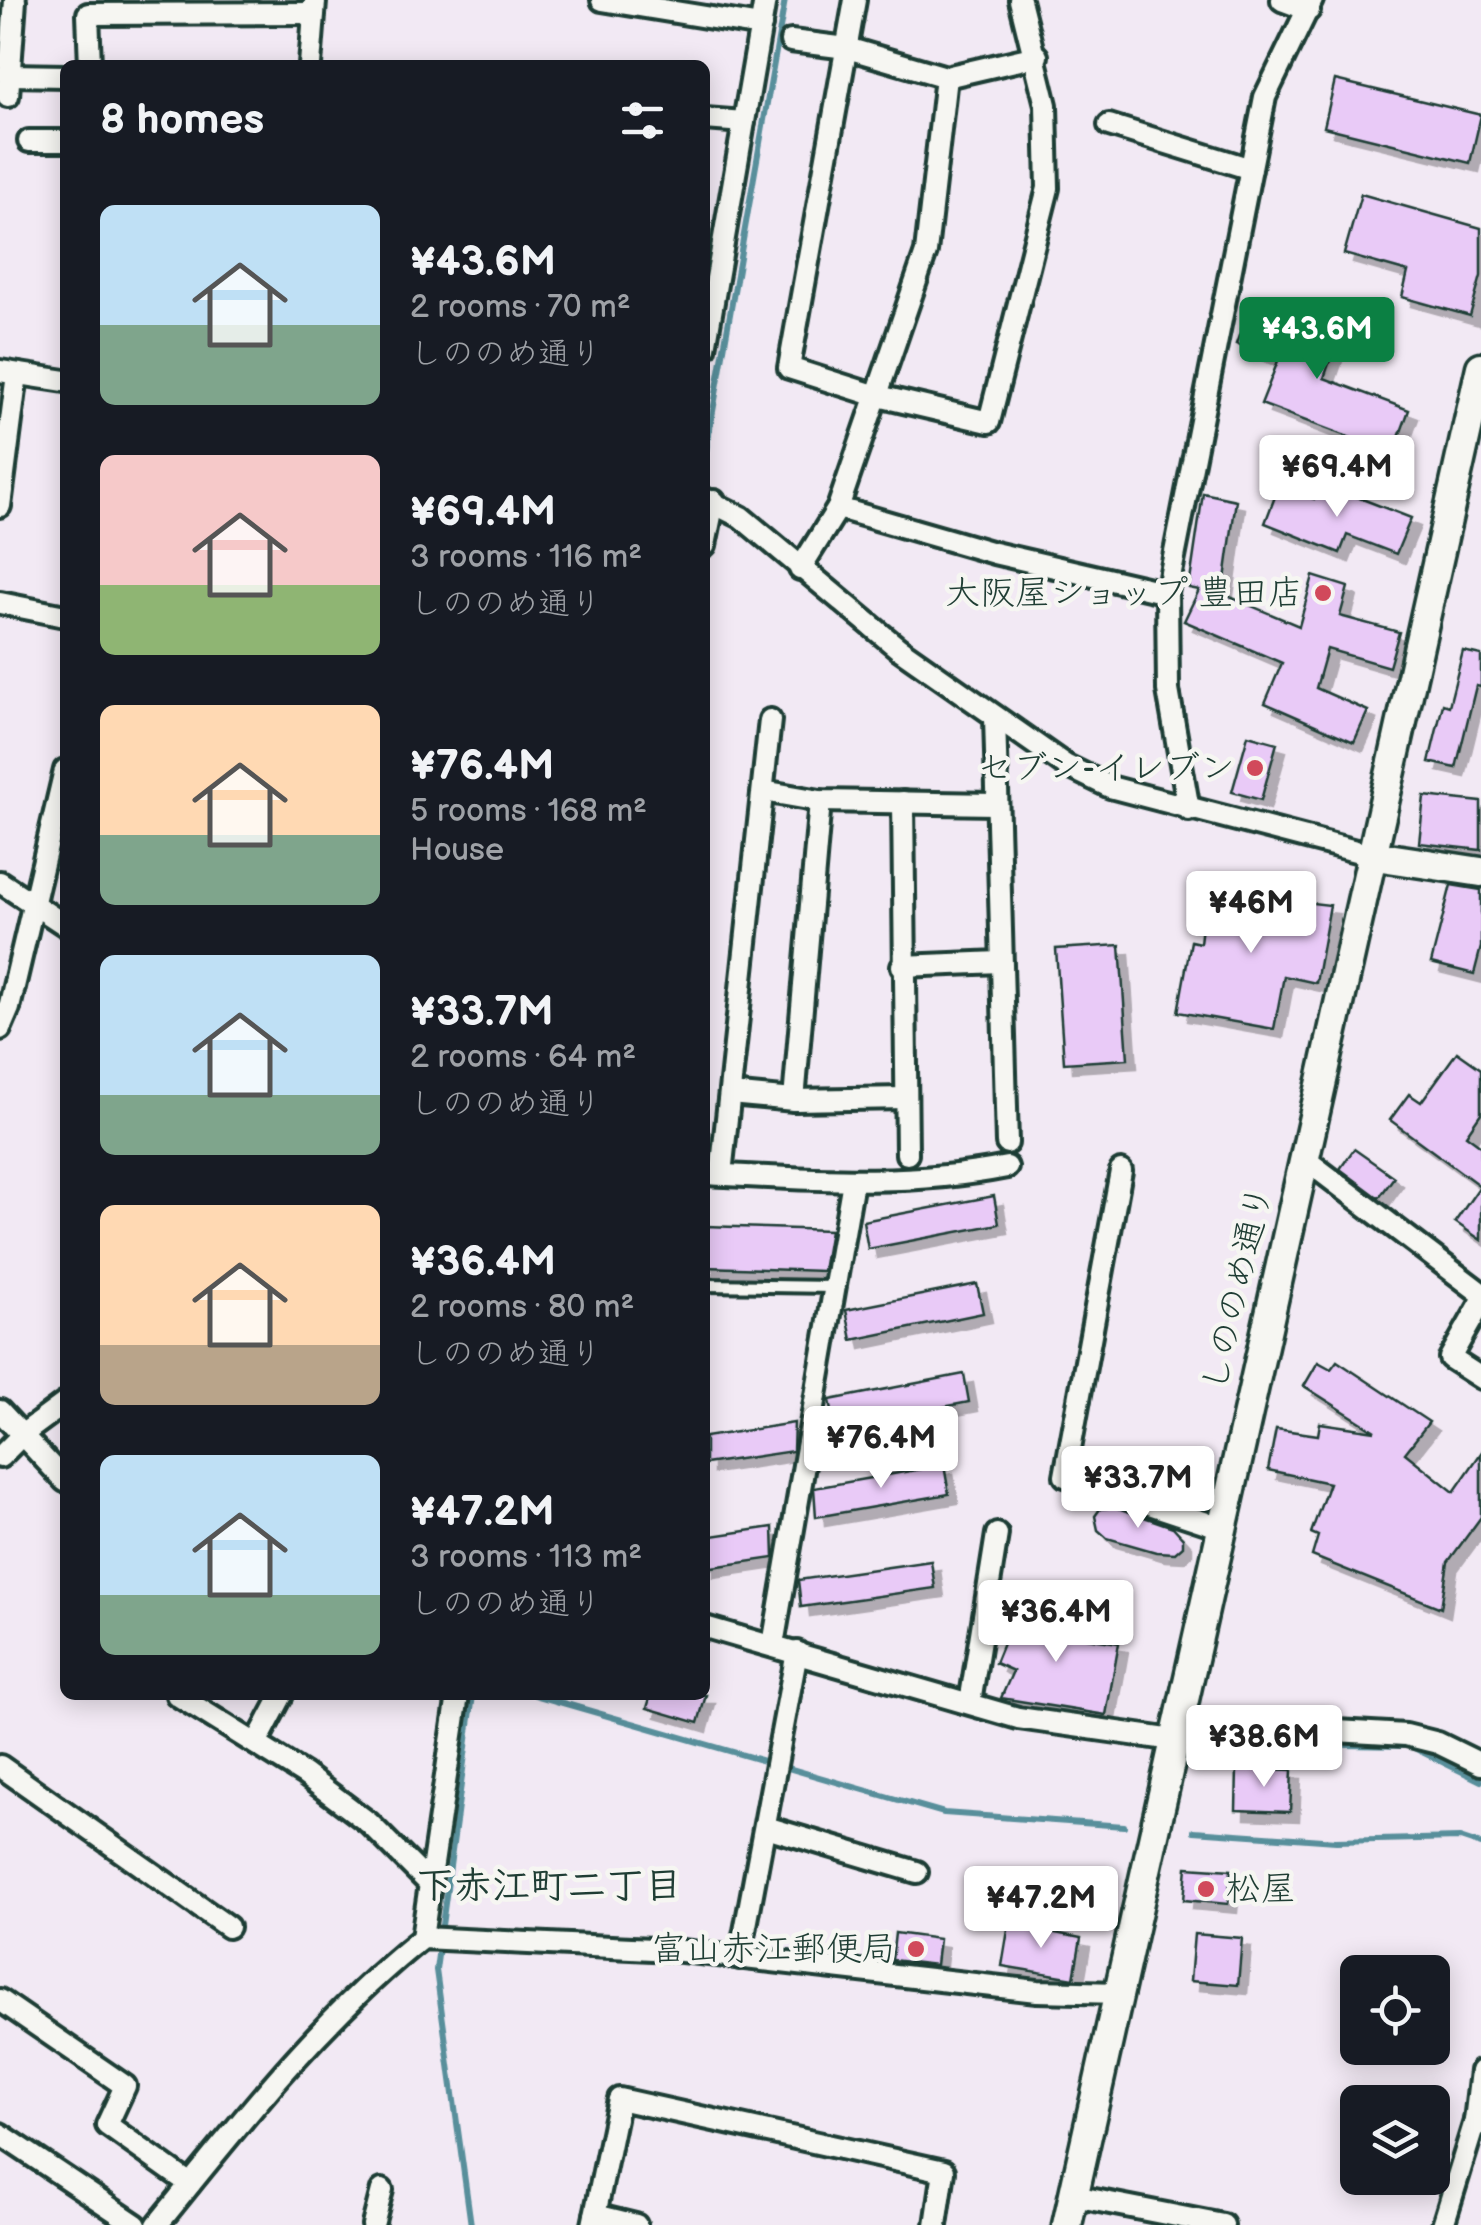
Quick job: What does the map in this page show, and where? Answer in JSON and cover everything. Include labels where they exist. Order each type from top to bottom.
[{"type":"main road","name":"しののめ通り","points":[[1067,2225],[1481,368]]},
{"type":"main road","points":[[1375,856],[1481,872]]},
{"type":"street","points":[[15,0],[9,86],[60,77]]},
{"type":"street","points":[[602,0],[761,26]]},
{"type":"street","points":[[710,290],[714,244],[744,122],[765,0]]},
{"type":"street","points":[[855,0],[789,368],[874,395],[988,422],[1048,188],[1046,106],[1020,0]]},
{"type":"street","points":[[1189,810],[1168,690],[1167,593],[1265,97],[1311,5],[1282,0]]},
{"type":"street","points":[[90,60],[88,14],[314,7],[310,60]]},
{"type":"street","points":[[791,41],[847,48],[946,77],[1036,56]]},
{"type":"street","points":[[800,569],[838,508],[926,252],[946,77]]},
{"type":"street","points":[[710,119],[744,122]]},
{"type":"street","points":[[1109,125],[1252,169]]},
{"type":"street","points":[[29,141],[60,141]]},
{"type":"street","points":[[0,506],[9,372],[60,381]]},
{"type":"street","points":[[710,501],[741,518],[898,648],[1065,766],[1110,787],[1189,810],[1375,856]]},
{"type":"street","points":[[838,508],[994,552],[1167,593]]},
{"type":"street","points":[[0,603],[60,615]]},
{"type":"street","points":[[995,717],[994,804],[1006,1144]]},
{"type":"street","points":[[770,720],[730,1094],[713,1174],[853,1181],[943,1180],[1007,1167]]},
{"type":"street","points":[[762,791],[820,801],[994,804]]},
{"type":"street","points":[[0,1029],[60,792]]},
{"type":"street","points":[[794,1100],[820,801]]},
{"type":"street","points":[[903,802],[907,1154]]},
{"type":"street","points":[[0,882],[60,922]]},
{"type":"street","points":[[902,966],[1000,962]]},
{"type":"street","points":[[730,1094],[794,1100],[906,1098]]},
{"type":"street","points":[[1306,1160],[1481,1293]]},
{"type":"street","points":[[1121,1171],[1064,1476],[1222,1528]]},
{"type":"street","points":[[773,1645],[853,1181]]},
{"type":"street","points":[[1481,1303],[1450,1358],[1481,1378]]},
{"type":"street","points":[[0,1457],[22,1434],[60,1407]]},
{"type":"street","points":[[0,1411],[60,1476]]},
{"type":"street","points":[[970,1703],[997,1534]]},
{"type":"street","points":[[710,1627],[1018,1718],[1176,1731],[1406,1735],[1438,1744],[1481,1764]]},
{"type":"street","points":[[740,1958],[798,1652]]},
{"type":"street","points":[[185,1700],[369,1823],[430,1884]]},
{"type":"street","points":[[256,1744],[279,1700]]},
{"type":"street","points":[[435,1938],[430,1884],[457,1700]]},
{"type":"street","points":[[4,1778],[228,1928]]},
{"type":"street","points":[[766,1827],[916,1872]]},
{"type":"street","points":[[157,2225],[294,2057],[385,1968],[435,1938],[740,1958],[1036,1991],[1120,1993]]},
{"type":"street","points":[[0,2000],[125,2086],[108,2125],[190,2184]]},
{"type":"street","points":[[1443,2225],[1478,2122],[1481,2070]]},
{"type":"street","points":[[636,2225],[594,2220],[619,2099],[944,2171],[936,2225]]},
{"type":"street","points":[[0,2134],[136,2225]]},
{"type":"street","points":[[373,2225],[382,2190]]},
{"type":"street","points":[[1074,2196],[1223,2225]]},
{"type":"lane","points":[[710,1284],[835,1287]]},
{"type":"building","points":[[1335,80],[1481,115],[1470,163],[1324,127]]},
{"type":"building","points":[[1361,194],[1481,228],[1481,276],[1470,316],[1402,297],[1408,272],[1344,254]]},
{"type":"building","points":[[1250,305],[1338,338],[1324,378],[1409,410],[1393,454],[1261,404],[1278,361],[1236,344]]},
{"type":"building","points":[[1279,486],[1314,499],[1316,494],[1335,501],[1339,490],[1411,518],[1396,554],[1347,535],[1340,553],[1265,523]]},
{"type":"building","points":[[1203,493],[1236,500],[1223,594],[1299,626],[1313,576],[1348,587],[1340,616],[1399,632],[1389,667],[1327,649],[1316,688],[1368,711],[1354,742],[1265,703],[1282,663],[1184,621],[1199,590],[1189,588]]},
{"type":"building","points":[[1463,651],[1481,655],[1481,687],[1476,686],[1456,768],[1429,762],[1443,704],[1449,706]]},
{"type":"building","name":"セブン-イレブン","points":[[1248,735],[1277,743],[1261,800],[1232,792]]},
{"type":"building","points":[[1424,796],[1481,802],[1481,850],[1419,843]]},
{"type":"building","points":[[1451,885],[1481,890],[1481,947],[1474,974],[1431,963]]},
{"type":"building","points":[[1206,891],[1330,905],[1316,983],[1284,976],[1274,1029],[1178,1012],[1191,941],[1200,943]]},
{"type":"building","points":[[1120,945],[1128,1059],[1064,1063],[1056,949]]},
{"type":"building","points":[[1457,1052],[1481,1069],[1481,1113],[1466,1135],[1481,1146],[1481,1240],[1455,1222],[1480,1186],[1390,1120],[1409,1094],[1421,1102]]},
{"type":"building","points":[[1354,1149],[1394,1177],[1379,1198],[1340,1169]]},
{"type":"building","points":[[994,1196],[999,1224],[868,1249],[863,1221]]},
{"type":"building","points":[[710,1226],[830,1230],[823,1271],[710,1267]]},
{"type":"building","points":[[977,1284],[983,1313],[852,1340],[846,1310]]},
{"type":"building","points":[[1337,1361],[1429,1422],[1405,1453],[1454,1492],[1481,1453],[1481,1517],[1448,1562],[1441,1608],[1312,1556],[1318,1536],[1311,1533],[1329,1483],[1268,1470],[1276,1429],[1318,1435],[1320,1423],[1375,1431],[1304,1386],[1318,1362],[1331,1369]]},
{"type":"building","points":[[964,1374],[969,1402],[835,1428],[830,1400]]},
{"type":"building","points":[[794,1423],[793,1451],[710,1463],[710,1436]]},
{"type":"building","points":[[944,1465],[949,1494],[816,1517],[814,1488]]},
{"type":"building","points":[[1115,1507],[1173,1527],[1183,1538],[1183,1546],[1175,1553],[1156,1552],[1107,1538],[1098,1530],[1095,1516],[1100,1509]]},
{"type":"building","points":[[773,1527],[774,1558],[710,1567],[710,1536]]},
{"type":"building","points":[[931,1561],[935,1588],[801,1607],[798,1580]]},
{"type":"building","points":[[1026,1587],[1041,1593],[1027,1629],[1119,1643],[1106,1715],[1001,1698],[1013,1671],[995,1663]]},
{"type":"building","points":[[649,1700],[705,1700],[698,1723],[647,1708]]},
{"type":"building","points":[[1237,1768],[1292,1770],[1290,1812],[1236,1810]]},
{"type":"building","points":[[1187,1867],[1231,1870],[1228,1904],[1184,1900]]},
{"type":"building","points":[[1009,1924],[1081,1938],[1074,1978],[1002,1966]]},
{"type":"building","points":[[895,1933],[939,1939],[936,1965],[892,1960]]},
{"type":"building","points":[[1194,1934],[1242,1938],[1238,1985],[1190,1981]]},
{"type":"waterway","points":[[710,428],[785,0]]},
{"type":"waterway","points":[[471,2225],[436,1970],[472,1700]]},
{"type":"waterway","points":[[552,1700],[944,1813],[1124,1826]]},
{"type":"waterway","points":[[1210,1743],[1410,1746],[1481,1781]]},
{"type":"waterway","points":[[1194,1831],[1336,1841],[1460,1838],[1481,1845]]},
{"type":"place","name":"大阪屋ショップ 豊田店","points":[[1323,593]]},
{"type":"place","name":"セブン-イレブン","points":[[1255,768]]},
{"type":"place","name":"松屋","points":[[1206,1889]]},
{"type":"place","name":"富山赤江郵便局","points":[[916,1949]]},
{"type":"district","name":"下赤江町二丁目","points":[[549,1886]]}]
